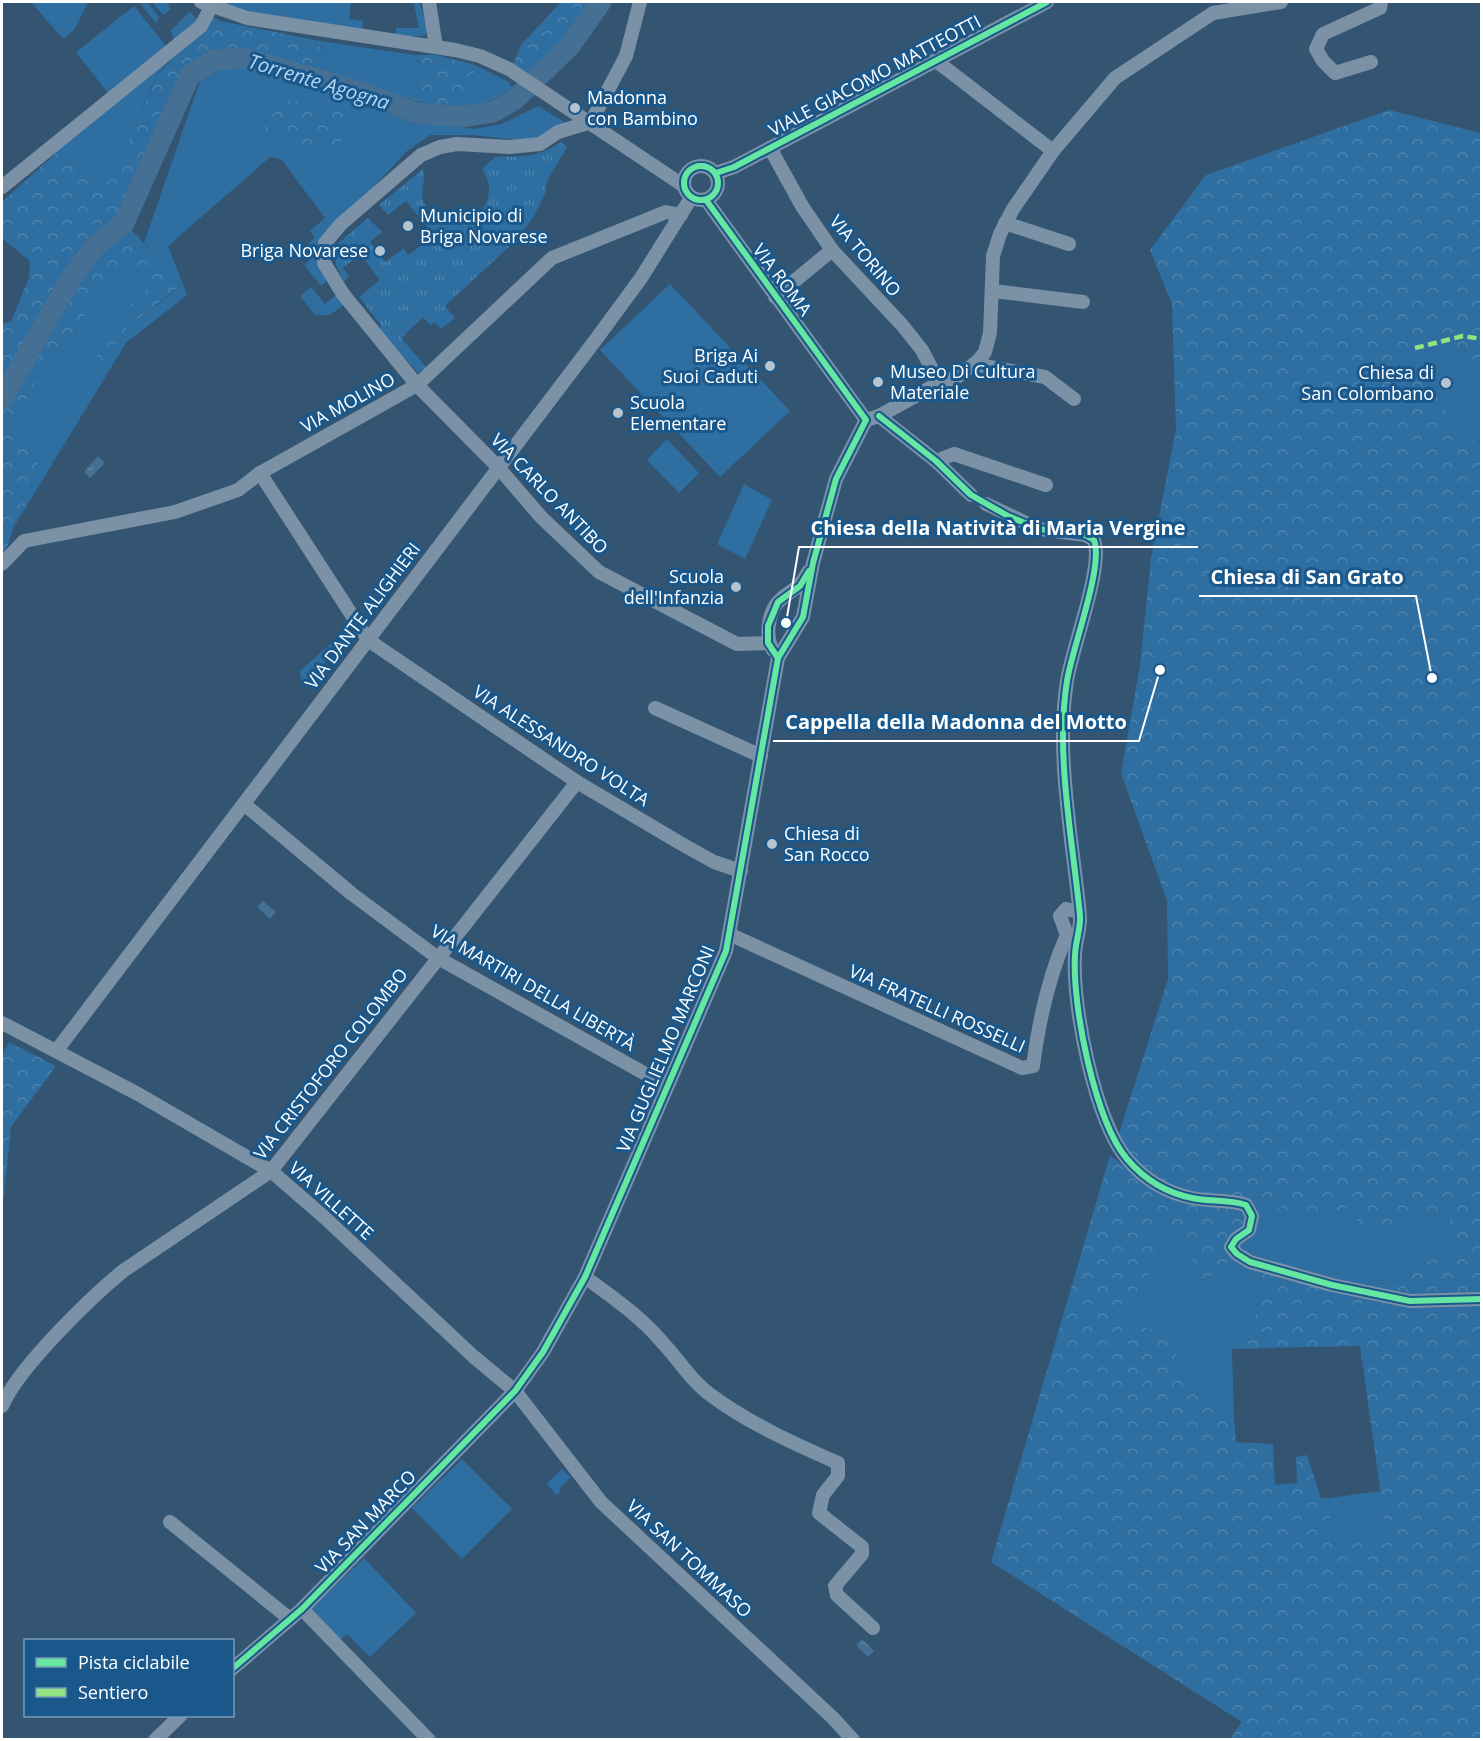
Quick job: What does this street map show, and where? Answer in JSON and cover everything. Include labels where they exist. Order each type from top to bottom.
[{"type":"street","points":[[429,2],[436,47]]},
{"type":"street","points":[[591,122],[626,56],[640,2]]},
{"type":"street","name":"VIALE GIACOMO MATTEOTTI","points":[[692,190],[713,196],[717,179],[734,167],[1047,2]]},
{"type":"street","points":[[873,418],[939,383],[957,377],[985,352],[990,333],[994,291],[993,256],[1005,223],[1053,151],[1115,78],[1213,13],[1220,6],[1281,2]]},
{"type":"street","points":[[1371,62],[1335,73],[1323,61],[1316,49],[1323,34],[1380,8],[1381,2]]},
{"type":"street","points":[[2,187],[201,26],[206,4]]},
{"type":"street","name":"VIA ROMA","points":[[206,4],[247,18],[436,47],[480,56],[509,69],[692,190],[835,378],[873,418],[936,461],[971,495]]},
{"type":"street","points":[[935,60],[1053,151]]},
{"type":"street","name":"VIA CARLO ANTIBO","points":[[591,122],[558,132],[540,144],[510,147],[457,144],[440,147],[421,155],[341,224],[325,243],[324,263],[331,277],[417,385],[498,467],[541,517],[599,572],[737,644],[768,643]]},
{"type":"street","name":"VIA TORINO","points":[[770,148],[802,206],[832,250],[902,325],[922,350],[939,383]]},
{"type":"street","points":[[692,190],[700,166],[717,179]]},
{"type":"street","name":"VIA DANTE ALIGHIERI","points":[[57,1050],[635,286],[681,215],[692,190]]},
{"type":"street","name":"VIA MOLINO","points":[[2,564],[24,541],[175,512],[238,490],[260,473],[417,385],[552,258],[666,212],[681,215]]},
{"type":"street","points":[[1005,223],[1069,244]]},
{"type":"street","points":[[775,297],[832,250]]},
{"type":"street","points":[[994,291],[1083,302]]},
{"type":"street","points":[[974,364],[1045,377],[1074,399]]},
{"type":"street","name":"VIA GUGLIELMO MARCONI","points":[[515,1391],[543,1352],[585,1277],[726,951],[777,658],[803,617],[813,563],[836,479],[873,418]]},
{"type":"street","points":[[936,461],[954,454],[1046,485]]},
{"type":"street","points":[[260,473],[368,640]]},
{"type":"street","points":[[986,504],[1039,529],[1085,535],[1094,540],[1097,548],[1094,573],[1066,684],[1064,752],[1079,912],[1075,956],[1078,1007],[1105,1120],[1127,1159],[1158,1186],[1193,1198],[1230,1200],[1246,1205],[1252,1216],[1248,1230],[1236,1239],[1232,1247],[1237,1254],[1250,1262],[1332,1285],[1410,1301],[1482,1299]]},
{"type":"street","name":"VIA GUGLIELMO MARCONI","points":[[768,643],[768,626],[778,602],[800,586],[813,563]]},
{"type":"street","name":"VIA ALESSANDRO VOLTA","points":[[368,640],[578,782],[714,862],[741,871]]},
{"type":"street","points":[[768,643],[777,658]]},
{"type":"street","points":[[655,708],[761,756]]},
{"type":"street","name":"VIA CRISTOFORO COLOMBO","points":[[2,1406],[33,1361],[103,1287],[123,1271],[271,1172],[578,782]]},
{"type":"street","name":"VIA MARTIRI DELLA LIBERTÀ","points":[[244,804],[352,894],[438,958],[667,1086]]},
{"type":"street","name":"VIA FRATELLI ROSSELLI","points":[[729,934],[1022,1068],[1033,1066],[1046,993],[1054,963],[1067,934],[1060,916],[1065,909],[1079,912]]},
{"type":"street","name":"VIA VILLETTE","points":[[2,1023],[138,1094],[271,1172],[324,1217],[474,1357],[515,1391]]},
{"type":"street","points":[[585,1277],[636,1315],[695,1382],[711,1396],[768,1429],[838,1463],[838,1476],[823,1495],[819,1513],[862,1547],[862,1554],[835,1586],[837,1594],[873,1628]]},
{"type":"street","name":"VIA SAN MARCO","points":[[234,1667],[302,1609],[515,1391]]},
{"type":"street","name":"VIA SAN TOMMASO","points":[[515,1391],[601,1502],[853,1740]]},
{"type":"street","points":[[170,1522],[290,1619]]},
{"type":"street","points":[[302,1609],[429,1740]]},
{"type":"street","points":[[155,1740],[179,1717]]},
{"type":"green space","points":[[31,2],[88,3],[74,30],[63,39]]},
{"type":"green space","points":[[139,2],[147,2],[159,17],[156,23]]},
{"type":"green space","points":[[152,2],[173,2],[168,5],[171,9],[163,15]]},
{"type":"green space","points":[[218,2],[351,2],[349,19],[363,21],[362,33],[243,13]]},
{"type":"green space","points":[[401,2],[418,2],[426,24],[427,32],[424,36],[396,36],[396,28],[419,28],[414,4]]},
{"type":"green space","points":[[561,2],[591,2],[536,81],[513,65],[521,45]]},
{"type":"green space","points":[[134,6],[166,46],[108,93],[76,52]]},
{"type":"green space","points":[[190,12],[199,21],[175,45],[171,30]]},
{"type":"green space","points":[[211,16],[220,21],[314,40],[333,61],[334,70],[329,80],[242,57],[213,58],[189,74],[122,221],[94,245],[70,277],[2,396],[2,324],[11,321],[29,278],[30,261],[2,238],[2,202],[56,153],[99,184],[107,164],[121,158],[157,76]]},
{"type":"green space","points":[[314,40],[414,55],[422,70],[412,99],[369,92],[329,80],[332,63]]},
{"type":"green space","points":[[176,53],[157,75],[121,158],[99,184],[56,153],[54,148]]},
{"type":"green space","points":[[414,55],[436,55],[475,65],[470,88],[464,99],[444,111],[412,99],[422,70]]},
{"type":"green space","points":[[227,63],[267,70],[349,92],[391,113],[443,125],[474,129],[502,124],[538,106],[566,123],[533,142],[474,135],[430,135],[407,151],[349,213],[322,262],[326,282],[321,286],[304,265],[313,257],[305,247],[315,238],[310,231],[325,218],[281,159],[270,157],[168,246],[187,295],[126,343],[23,512],[39,460],[18,444],[15,422],[51,353],[70,340],[91,306],[122,275],[137,271],[152,285],[121,314],[96,357],[88,385],[128,327],[181,286],[144,243],[202,75]]},
{"type":"green space","points":[[475,65],[509,82],[512,88],[480,105],[444,111],[464,99],[470,88]]},
{"type":"green space","points":[[270,95],[346,114],[340,153],[264,135]]},
{"type":"green space","points":[[1389,110],[1481,133],[1481,367],[1462,349],[1441,353],[1435,347],[1409,358],[1462,432],[1481,444],[1481,1739],[1230,1739],[1242,1722],[991,1562],[1110,1155],[1153,1190],[1244,1207],[1250,1216],[1235,1255],[1207,1279],[1195,1276],[1185,1235],[1178,1226],[1156,1228],[1159,1250],[1126,1320],[1165,1334],[1204,1405],[1234,1418],[1236,1442],[1273,1444],[1275,1485],[1297,1483],[1296,1457],[1307,1455],[1321,1498],[1329,1498],[1332,1543],[1387,1538],[1360,1346],[1232,1349],[1254,1320],[1262,1271],[1358,1295],[1363,1280],[1404,1281],[1410,1269],[1452,1251],[1449,1211],[1360,1232],[1353,1207],[1309,1219],[1271,1214],[1286,1203],[1281,1197],[1200,1196],[1184,1193],[1158,1182],[1131,1155],[1118,1137],[1168,979],[1167,901],[1121,773],[1140,666],[1151,558],[1176,429],[1172,304],[1150,250],[1206,175]]},
{"type":"green space","points":[[561,142],[567,147],[547,181],[545,194],[534,216],[514,242],[445,306],[455,318],[441,329],[435,322],[430,325],[423,317],[401,338],[426,367],[418,373],[379,330],[381,325],[359,297],[380,280],[360,254],[343,268],[349,276],[344,282],[336,265],[336,245],[368,218],[382,232],[370,242],[385,262],[403,249],[409,255],[434,235],[406,201],[388,215],[379,205],[423,169],[422,195],[425,205],[435,217],[447,223],[460,223],[472,218],[482,210],[488,198],[488,184],[482,169],[495,157],[537,154]]},
{"type":"green space","points":[[126,224],[181,285],[128,327],[87,388],[96,357],[121,313],[151,285],[138,271],[122,275],[91,306],[70,340],[51,353],[15,422],[18,444],[39,460],[23,512],[14,526],[2,562],[2,405],[73,280],[97,249]]},
{"type":"green space","points":[[670,284],[790,411],[720,477],[600,350]]},
{"type":"green space","points":[[311,287],[325,304],[336,295],[344,305],[330,315],[315,315],[300,296]]},
{"type":"green space","points":[[1435,347],[1441,353],[1462,349],[1481,367],[1481,444],[1462,432],[1409,358]]},
{"type":"green space","points":[[667,439],[699,473],[679,493],[647,460]]},
{"type":"green space","points":[[744,484],[772,500],[745,559],[717,544]]},
{"type":"green space","points":[[335,640],[339,640],[339,643],[312,680],[301,681],[300,671]]},
{"type":"green space","points":[[9,1042],[56,1066],[11,1127],[2,1214],[2,1056]]},
{"type":"green space","points":[[1281,1197],[1286,1203],[1272,1214],[1309,1219],[1353,1207],[1360,1232],[1449,1211],[1452,1251],[1410,1269],[1404,1281],[1364,1280],[1361,1287],[1238,1253],[1230,1198]]},
{"type":"green space","points":[[1178,1226],[1185,1235],[1196,1276],[1235,1255],[1262,1271],[1254,1320],[1232,1349],[1234,1418],[1204,1405],[1165,1334],[1126,1320],[1159,1250],[1156,1228]]},
{"type":"green space","points":[[462,1459],[512,1509],[462,1559],[412,1508]]},
{"type":"green space","points":[[561,1469],[571,1477],[559,1489],[561,1492],[556,1495],[547,1484]]},
{"type":"green space","points":[[1381,1491],[1387,1538],[1332,1543],[1329,1498]]},
{"type":"green space","points":[[364,1558],[416,1613],[370,1657],[347,1634],[337,1643],[308,1612]]},
{"type":"water","points":[[98,456],[105,463],[90,478],[84,472]]},
{"type":"water","points":[[263,901],[276,912],[270,919],[257,907]]},
{"type":"water","points":[[862,1639],[874,1651],[868,1657],[856,1645]]},
{"type":"waterway","name":"Torrente Agogna","points":[[2,399],[71,278],[95,246],[124,223],[190,75],[214,60],[243,58],[352,89],[418,113],[460,117],[493,112],[514,100],[570,46],[601,2]]},
{"type":"marked path","points":[[1415,348],[1463,336],[1482,339]]},
{"type":"cycle path","points":[[716,173],[734,167],[1047,2]]},
{"type":"cycle path","points":[[701,166],[713,171],[718,183],[713,195],[701,200],[689,195],[684,183],[689,171],[701,166]]},
{"type":"cycle path","points":[[234,1667],[302,1609],[515,1391],[543,1352],[585,1277],[726,951],[778,658],[803,617],[813,563],[836,479],[866,420],[706,200]]},
{"type":"cycle path","points":[[879,416],[936,461],[971,495],[1008,516],[1039,529],[1085,535],[1094,540],[1095,568],[1070,667],[1064,709],[1066,798],[1080,916],[1075,951],[1075,978],[1082,1032],[1096,1091],[1115,1141],[1127,1159],[1148,1179],[1174,1193],[1199,1199],[1246,1205],[1252,1216],[1249,1230],[1236,1239],[1231,1247],[1250,1262],[1332,1285],[1410,1301],[1482,1299]]},
{"type":"cycle path","points":[[778,658],[768,643],[768,626],[778,602],[800,586],[809,571]]},
{"type":"place","name":"Madonna con Bambino","points":[[575,108]]},
{"type":"place","name":"Municipio di Briga Novarese","points":[[408,226]]},
{"type":"place","name":"Briga Novarese","points":[[380,251]]},
{"type":"place","name":"Briga Ai Suoi Caduti","points":[[770,366]]},
{"type":"place","name":"Museo Di Cultura Materiale","points":[[878,382]]},
{"type":"place","name":"Chiesa di San Colombano","points":[[1446,383]]},
{"type":"place","name":"Scuola Elementare","points":[[618,413]]},
{"type":"place","name":"Scuola dell'Infanzia","points":[[736,587]]},
{"type":"place","name":"Chiesa della Natività di Maria Vergine","points":[[786,623]]},
{"type":"place","name":"Cappella della Madonna del Motto","points":[[1160,670]]},
{"type":"place","name":"Chiesa di San Grato","points":[[1432,678]]},
{"type":"place","name":"Chiesa di San Rocco","points":[[772,844]]}]
